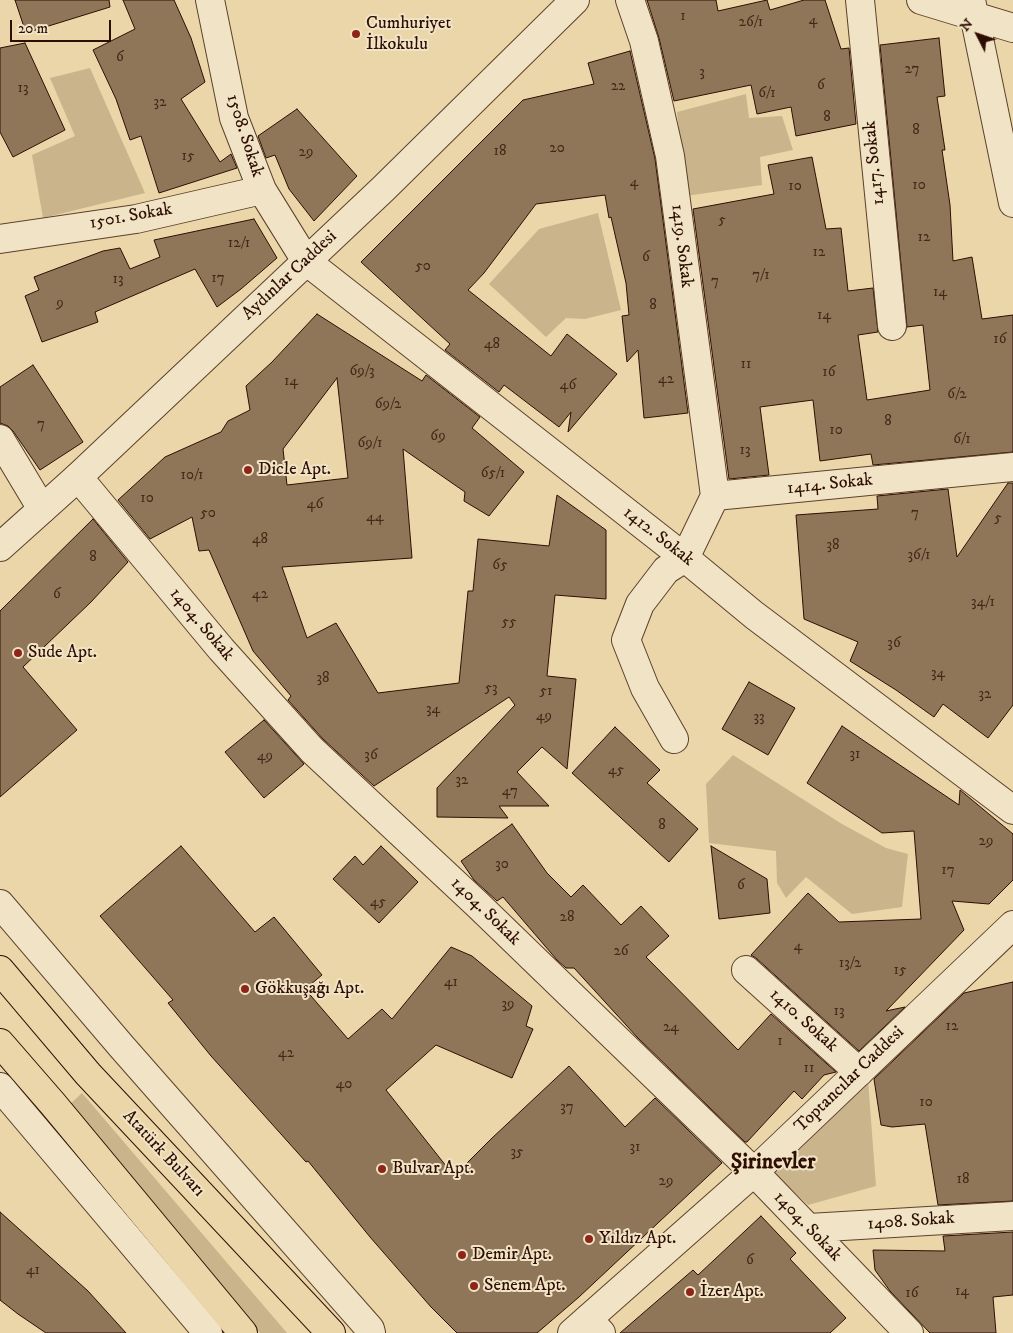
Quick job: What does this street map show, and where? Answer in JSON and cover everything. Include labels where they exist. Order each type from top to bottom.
[{"type":"main road","name":"Atatürk Bulvarı","points":[[0,970],[88,1074],[332,1333]]},
{"type":"main road","points":[[0,1043],[243,1333]]},
{"type":"street","name":"1508. Sokak","points":[[210,0],[234,118],[262,190],[306,261]]},
{"type":"street","name":"Aydınlar Caddesi","points":[[0,547],[78,477],[383,188],[575,0]]},
{"type":"street","name":"1419. Sokak","points":[[630,0],[644,41],[670,156],[715,496]]},
{"type":"street","name":"1417. Sokak","points":[[860,0],[892,326]]},
{"type":"street","points":[[921,0],[973,9],[1013,28]]},
{"type":"street","points":[[973,9],[1013,203]]},
{"type":"street","name":"1501. Sokak","points":[[0,239],[136,219],[262,190]]},
{"type":"street","name":"1412. Sokak","points":[[306,261],[685,558],[754,615],[1013,810]]},
{"type":"street","points":[[0,439],[42,509]]},
{"type":"street","name":"1414. Sokak","points":[[715,496],[1013,467]]},
{"type":"street","name":"1404. Sokak","points":[[78,477],[221,649],[312,750],[478,905],[754,1172],[909,1333]]},
{"type":"street","points":[[674,739],[645,688],[626,640],[640,604],[666,570],[685,558],[715,496]]},
{"type":"street","points":[[0,904],[122,1047],[370,1329],[371,1333]]},
{"type":"street","name":"Toptancılar Caddesi","points":[[587,1328],[1013,925]]},
{"type":"street","name":"1410. Sokak","points":[[746,970],[859,1072]]},
{"type":"street","points":[[0,1087],[208,1333]]},
{"type":"street","name":"1408. Sokak","points":[[809,1228],[1013,1216]]},
{"type":"shaded area","points":[[90,68],[145,193],[43,218],[32,155],[75,136],[50,78]]},
{"type":"shaded area","points":[[746,94],[749,118],[782,116],[793,150],[760,157],[762,185],[686,196],[677,112]]},
{"type":"shaded area","points":[[598,213],[621,310],[585,319],[566,318],[546,337],[489,284],[539,229]]},
{"type":"shaded area","points":[[733,755],[842,824],[886,848],[908,854],[902,907],[852,914],[806,877],[786,898],[777,883],[776,851],[709,843],[706,784]]},
{"type":"shaded area","points":[[868,1080],[876,1186],[808,1205],[772,1171]]},
{"type":"shaded area","points":[[82,1093],[287,1333],[260,1333],[67,1107]]},
{"type":"building","points":[[15,0],[109,0],[110,7],[26,33]]},
{"type":"building","points":[[123,0],[174,0],[191,38],[205,82],[181,99],[220,162],[231,154],[237,168],[159,193],[141,136],[130,140],[116,99],[93,50],[135,29]]},
{"type":"building","points":[[647,0],[716,0],[718,11],[767,0],[770,10],[804,0],[825,0],[841,49],[849,48],[856,124],[796,136],[791,107],[757,114],[751,85],[674,101],[659,38]]},
{"type":"building","points":[[939,38],[945,96],[937,97],[945,150],[942,150],[950,205],[953,261],[972,257],[982,319],[1013,315],[1013,452],[873,465],[871,454],[820,461],[813,400],[760,407],[769,475],[729,479],[693,209],[774,194],[768,165],[812,157],[826,229],[841,228],[848,291],[873,288],[878,332],[858,335],[867,400],[930,390],[923,325],[907,327],[880,45]]},
{"type":"building","points":[[25,43],[65,130],[13,157],[0,132],[0,48]]},
{"type":"building","points":[[630,51],[655,159],[688,413],[644,418],[638,350],[627,362],[622,316],[629,315],[626,283],[605,195],[536,204],[484,273],[468,290],[551,356],[567,334],[617,374],[568,432],[571,412],[559,427],[504,385],[499,392],[445,350],[450,344],[361,262],[523,100],[594,84],[588,63]]},
{"type":"building","points":[[297,109],[357,176],[314,221],[289,189],[275,155],[266,158],[258,136]]},
{"type":"building","points":[[254,219],[277,258],[217,307],[195,269],[95,312],[98,322],[42,342],[25,296],[39,290],[34,277],[103,251],[120,248],[130,269],[160,257],[154,240]]},
{"type":"building","points":[[317,314],[422,381],[426,375],[480,417],[472,428],[524,472],[489,516],[464,501],[465,492],[403,449],[412,558],[282,567],[307,638],[336,623],[378,693],[459,683],[468,591],[473,591],[478,539],[549,546],[557,495],[606,530],[606,599],[555,595],[547,676],[576,679],[567,769],[542,747],[517,772],[549,806],[499,806],[508,818],[437,817],[437,788],[515,705],[509,697],[374,786],[323,739],[288,700],[291,696],[253,651],[209,550],[199,551],[192,517],[150,539],[118,500],[165,457],[221,432],[228,421],[250,410],[246,386],[272,362]],"holes":[[[337,378],[348,478],[287,485],[283,449]]]},
{"type":"building","points":[[33,365],[83,442],[40,470],[13,431],[8,426],[0,423],[0,387]]},
{"type":"building","points":[[1008,483],[1013,483],[1013,705],[988,738],[943,704],[934,717],[850,661],[858,642],[804,619],[796,515],[878,509],[877,496],[948,489],[957,557]]},
{"type":"building","points":[[93,519],[128,562],[91,602],[23,667],[77,730],[0,797],[0,611]]},
{"type":"building","points":[[749,682],[795,708],[768,755],[722,729]]},
{"type":"building","points":[[264,720],[304,764],[264,798],[225,752]]},
{"type":"building","points":[[842,726],[959,805],[960,790],[1013,834],[1013,880],[989,904],[952,901],[964,930],[886,1011],[905,1007],[859,1051],[751,955],[808,893],[839,922],[921,919],[914,831],[882,833],[807,783]]},
{"type":"building","points":[[615,727],[660,770],[647,783],[698,829],[669,862],[572,773]]},
{"type":"building","points":[[512,824],[547,873],[571,897],[583,885],[621,925],[641,906],[669,936],[646,957],[738,1050],[771,1014],[836,1072],[824,1075],[802,1099],[794,1091],[745,1142],[637,1037],[574,968],[566,968],[557,960],[503,897],[497,901],[474,880],[461,861]]},
{"type":"building","points":[[181,846],[255,932],[274,917],[322,975],[305,989],[348,1039],[382,1009],[392,1019],[451,947],[472,956],[532,1006],[526,1026],[533,1029],[512,1078],[436,1045],[386,1090],[454,1176],[569,1066],[625,1127],[655,1098],[722,1163],[579,1297],[537,1333],[457,1333],[431,1307],[370,1237],[308,1161],[306,1162],[211,1056],[168,1003],[173,1000],[100,916]]},
{"type":"building","points":[[381,846],[418,882],[379,923],[333,879],[355,856],[363,865]]},
{"type":"building","points":[[711,846],[767,879],[770,913],[719,919]]},
{"type":"building","points":[[1013,982],[1013,1201],[938,1205],[925,1124],[892,1127],[881,1125],[874,1079],[964,993]]},
{"type":"building","points":[[0,1212],[88,1291],[126,1333],[46,1333],[0,1300]]},
{"type":"building","points":[[761,1216],[796,1253],[790,1259],[846,1318],[830,1333],[620,1333],[693,1270],[698,1275]]},
{"type":"building","points":[[1013,1232],[1013,1295],[993,1297],[996,1333],[930,1333],[890,1291],[875,1270],[873,1250],[945,1251],[943,1236]]},
{"type":"place","name":"Cumhuriyet İlkokulu","points":[[356,34]]},
{"type":"place","name":"Dicle Apt.","points":[[248,470]]},
{"type":"place","name":"Sude Apt.","points":[[18,653]]},
{"type":"place","name":"Gökkuşağı Apt.","points":[[245,989]]},
{"type":"place","name":"Bulvar Apt.","points":[[382,1169]]},
{"type":"place","name":"Yıldız Apt.","points":[[589,1239]]},
{"type":"place","name":"Demir Apt.","points":[[462,1255]]},
{"type":"place","name":"Senem Apt.","points":[[474,1286]]},
{"type":"place","name":"İzer Apt.","points":[[690,1292]]},
{"type":"district","name":"Şirinevler","points":[[773,1163]]}]
